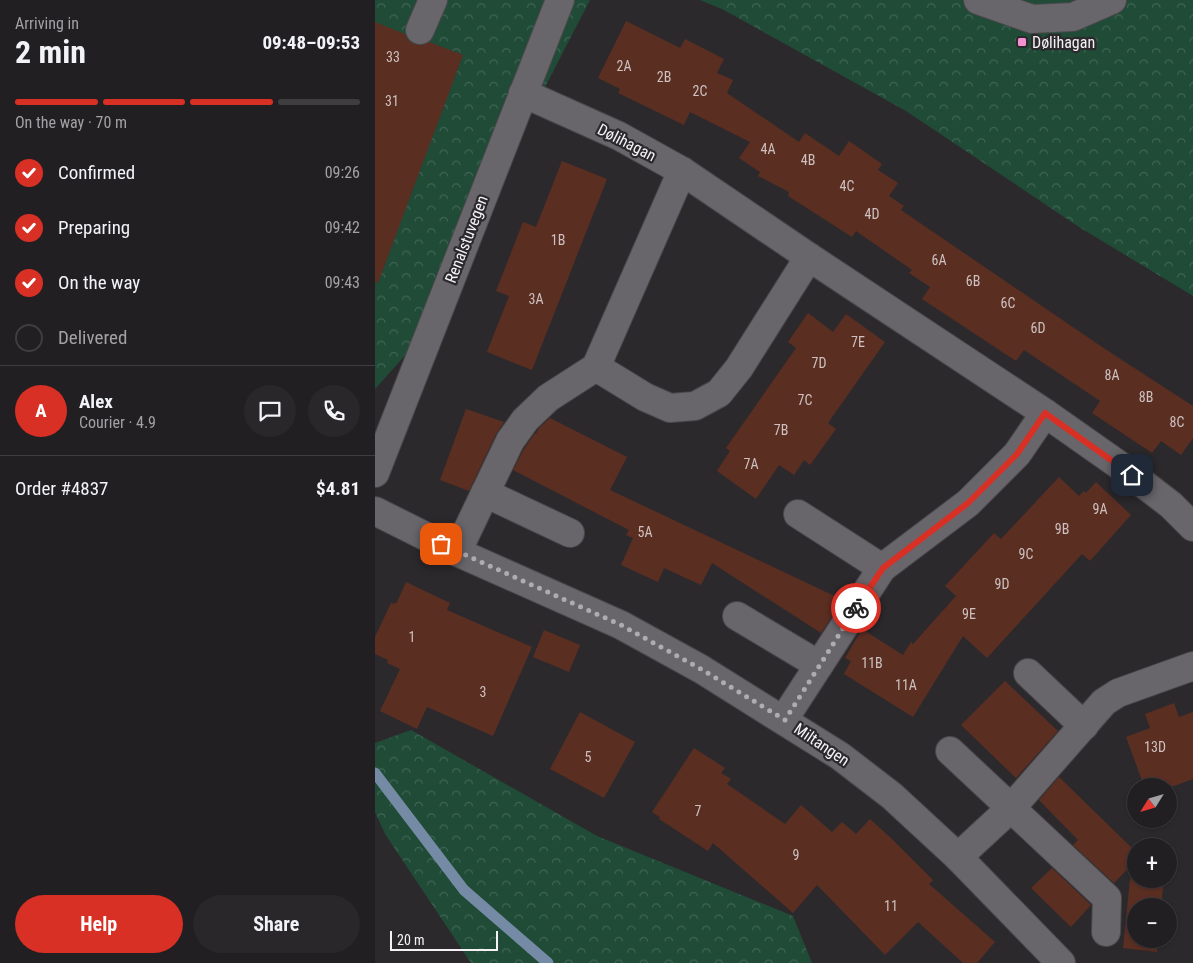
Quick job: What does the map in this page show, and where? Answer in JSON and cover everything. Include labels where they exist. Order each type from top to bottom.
[{"type":"street","points":[[421,30],[433,0]]},
{"type":"street","points":[[978,0],[1032,19],[1073,17],[1112,0]]},
{"type":"street","name":"Renalstuvegen","points":[[375,473],[523,93],[552,2]]},
{"type":"street","name":"Dølihagan","points":[[523,93],[619,136],[682,171],[1045,413],[1141,482],[1171,505],[1193,526]]},
{"type":"street","points":[[457,552],[510,441],[525,420],[548,398],[596,367],[682,171]]},
{"type":"street","points":[[596,367],[645,397],[670,408],[695,406],[719,393],[734,374],[809,257]]},
{"type":"street","points":[[785,720],[883,568],[968,503],[1017,454],[1045,413]]},
{"type":"street","points":[[485,493],[570,533]]},
{"type":"street","name":"Miltangen","points":[[375,511],[457,552],[621,625],[701,669],[840,756],[892,796],[958,857],[1061,963]]},
{"type":"street","points":[[798,514],[883,568]]},
{"type":"street","points":[[737,616],[819,665]]},
{"type":"street","points":[[958,857],[1011,807],[1104,702],[1118,693],[1193,666]]},
{"type":"street","points":[[1028,674],[1084,726]]},
{"type":"street","points":[[950,751],[1107,898],[1106,932]]},
{"type":"green space","points":[[375,0],[590,0],[416,343],[375,389]]},
{"type":"green space","points":[[700,0],[1193,0],[1193,296],[1079,227],[906,111],[722,9]]},
{"type":"green space","points":[[411,730],[597,836],[793,916],[812,963],[471,963],[385,834],[375,812],[375,743]]},
{"type":"building","points":[[626,21],[680,48],[685,39],[724,59],[717,73],[733,80],[727,93],[799,142],[805,133],[839,156],[849,141],[882,164],[878,170],[898,183],[889,196],[904,206],[901,210],[1105,349],[1193,406],[1193,438],[1181,455],[1161,441],[1152,453],[1092,413],[1100,401],[1024,350],[1016,361],[922,299],[930,287],[909,273],[912,270],[856,231],[852,237],[788,196],[789,192],[758,176],[760,172],[739,158],[750,142],[690,112],[684,125],[618,93],[620,89],[598,78]]},
{"type":"building","points":[[375,22],[405,34],[408,40],[414,44],[422,45],[429,42],[463,55],[378,283],[375,282]]},
{"type":"building","points":[[562,161],[607,179],[532,370],[487,352],[509,296],[496,291],[523,222],[536,227]]},
{"type":"building","points":[[808,313],[833,332],[846,314],[885,342],[828,423],[836,429],[810,465],[804,460],[794,475],[779,465],[756,499],[717,471],[730,451],[726,448],[796,348],[788,342]]},
{"type":"building","points":[[466,409],[504,422],[496,434],[469,491],[440,480]]},
{"type":"building","points":[[550,418],[627,457],[610,490],[843,600],[821,633],[712,563],[701,585],[664,568],[658,582],[621,565],[633,538],[626,535],[629,530],[513,470],[535,433]]},
{"type":"building","points":[[1059,477],[1079,496],[1084,491],[1086,493],[1096,482],[1131,515],[1090,561],[1082,554],[987,658],[963,636],[913,717],[844,674],[851,661],[845,658],[862,629],[903,655],[911,642],[913,644],[956,596],[945,586],[994,533],[1001,539]]},
{"type":"building","points":[[406,582],[450,603],[447,610],[532,647],[493,736],[427,707],[417,729],[380,711],[400,669],[387,663],[388,660],[375,654],[375,637],[391,603],[397,602]]},
{"type":"building","points":[[544,630],[580,645],[569,672],[533,657]]},
{"type":"building","points":[[1005,681],[1058,731],[1016,778],[961,725]]},
{"type":"building","points":[[1174,703],[1179,717],[1193,712],[1193,779],[1177,785],[1177,778],[1141,778],[1126,737],[1150,728],[1145,714]]},
{"type":"building","points":[[580,712],[635,742],[604,798],[550,769]]},
{"type":"building","points":[[694,748],[725,768],[721,773],[731,779],[727,784],[785,824],[801,805],[832,832],[842,822],[856,834],[870,819],[933,880],[929,884],[995,942],[977,963],[963,963],[918,922],[885,955],[817,885],[793,913],[713,843],[708,851],[659,819],[660,817],[652,812]]},
{"type":"building","points":[[1059,777],[1127,843],[1127,869],[1114,883],[1073,845],[1078,840],[1039,800]]},
{"type":"building","points":[[1052,868],[1091,905],[1071,927],[1031,888]]},
{"type":"building","points":[[1129,888],[1163,888],[1162,898],[1128,898]]},
{"type":"building","points":[[1127,909],[1127,948],[1157,948],[1157,952],[1123,948]]},
{"type":"waterway","points":[[375,773],[464,890],[548,963]]},
{"type":"way so far","points":[[441,544],[621,625],[701,669],[785,720],[856,608]]},
{"type":"place","name":"Dølihagan","points":[[1022,42]]},
{"type":"route","points":[[856,608],[883,568],[968,503],[1017,454],[1045,413],[1132,475]]}]
